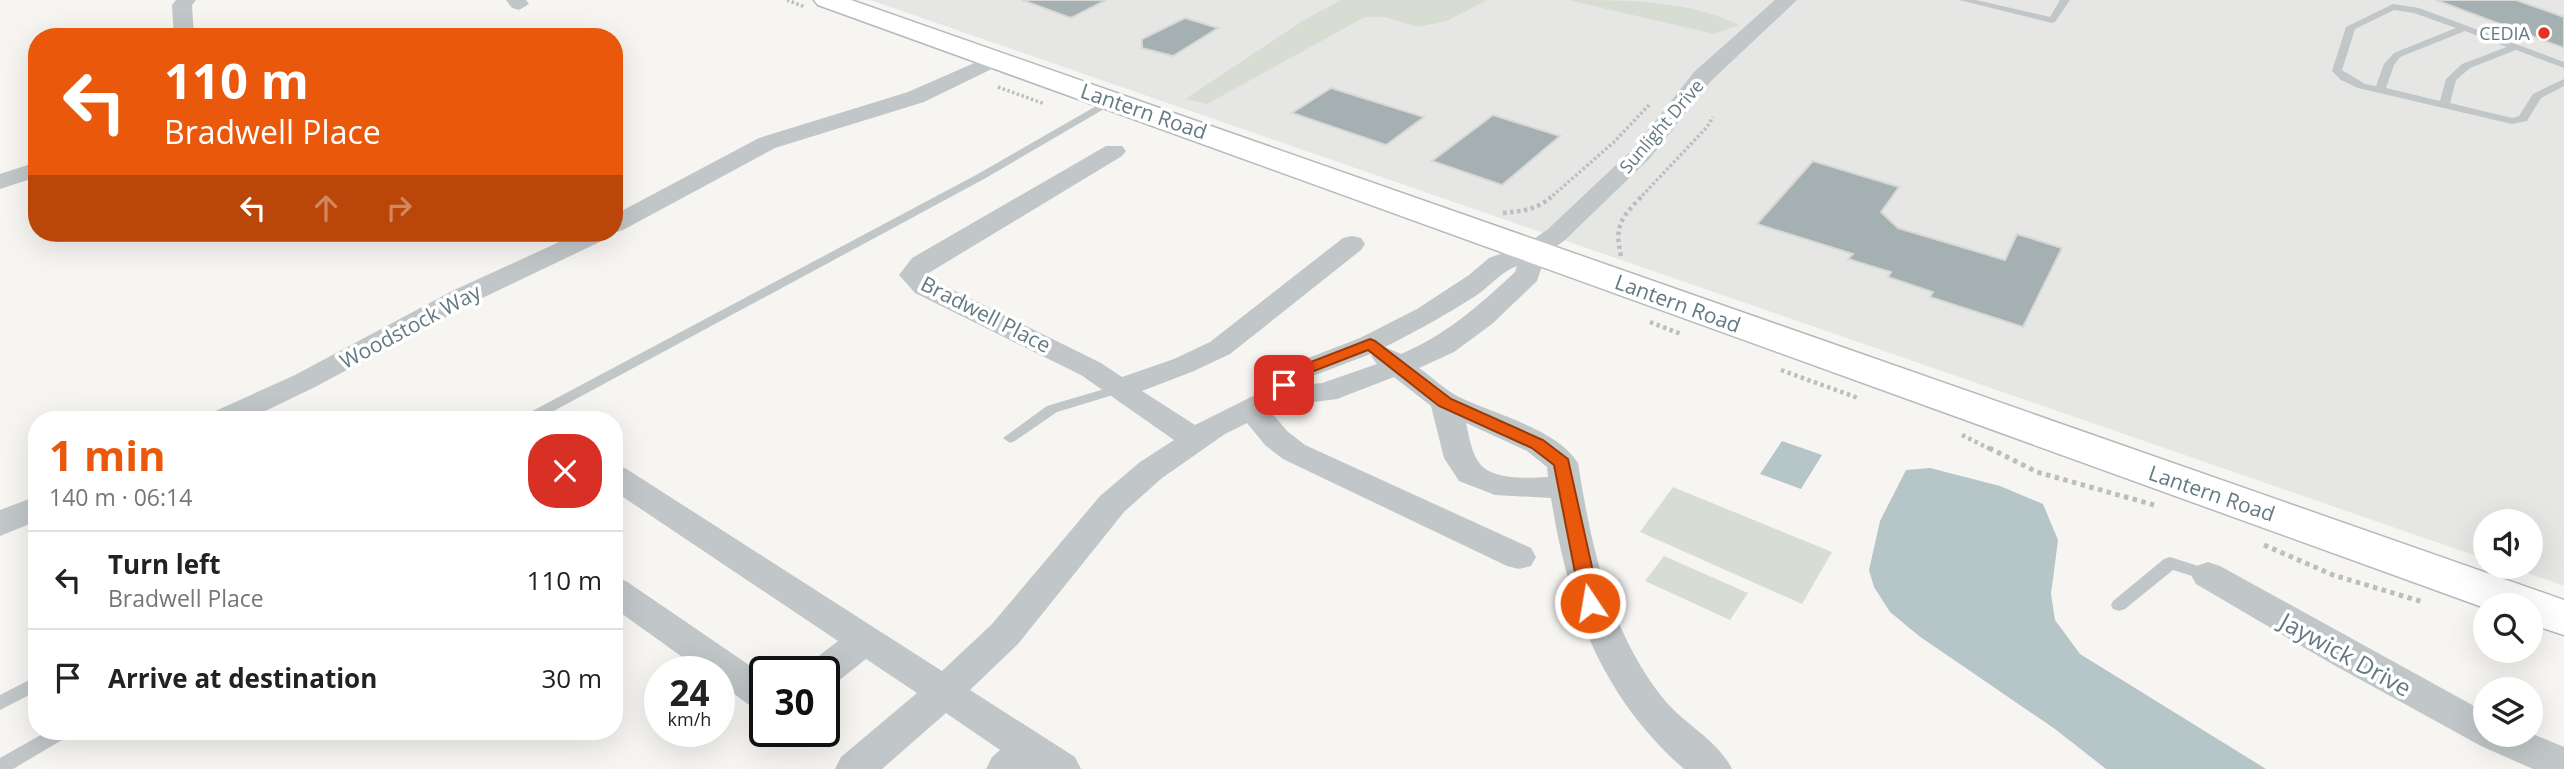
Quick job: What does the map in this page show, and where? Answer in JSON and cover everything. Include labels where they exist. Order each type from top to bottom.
[{"type":"street","points":[[183,28],[182,5],[186,0]]},
{"type":"street","name":"Lantern Road","points":[[827,0],[2494,593]]},
{"type":"street","name":"Sunlight Drive","points":[[1534,251],[1556,234],[1642,153],[1702,77],[1787,0]]},
{"type":"street","points":[[623,220],[759,146],[916,97],[997,59]]},
{"type":"street","name":"Bradwell Place","points":[[1114,151],[921,264],[912,275],[925,287],[1091,369],[1118,390],[1195,439]]},
{"type":"street","points":[[0,182],[28,172]]},
{"type":"street","name":"Woodstock Way","points":[[241,411],[305,381],[462,297],[580,242]]},
{"type":"street","points":[[1118,390],[1220,348],[1352,244]]},
{"type":"street","points":[[855,769],[944,692],[1018,620],[1112,504],[1151,470],[1195,439],[1264,402],[1300,371],[1370,344],[1455,298],[1498,264],[1534,251]]},
{"type":"street","points":[[1264,402],[1326,392],[1444,346],[1482,318],[1528,275],[1534,251]]},
{"type":"street","points":[[1370,344],[1445,402],[1538,444],[1562,463],[1590,603],[1607,644],[1649,709],[1682,744],[1712,769]]},
{"type":"street","points":[[1264,402],[1276,438],[1294,452],[1519,557]]},
{"type":"street","points":[[1445,402],[1464,468],[1488,484],[1538,490],[1565,486]]},
{"type":"street","points":[[623,482],[944,692],[1032,762]]},
{"type":"street","points":[[0,524],[28,511]]},
{"type":"street","name":"Jaywick Drive","points":[[2208,575],[2473,723]]},
{"type":"street","points":[[623,596],[749,685]]},
{"type":"street","name":"Lantern Road","points":[[2543,611],[2564,618]]},
{"type":"street","points":[[840,660],[865,640]]},
{"type":"street","points":[[2523,747],[2564,765]]},
{"type":"lane","points":[[1964,0],[2052,20],[2065,0]]},
{"type":"lane","points":[[2564,65],[2416,10],[2393,7],[2351,27],[2337,71],[2362,86],[2512,121],[2523,119],[2537,96],[2564,82]]},
{"type":"lane","points":[[2380,90],[2389,64],[2397,55],[2465,28]]},
{"type":"lane","points":[[2444,105],[2452,79],[2466,66],[2516,47]]},
{"type":"lane","points":[[543,411],[980,177],[1112,100]]},
{"type":"lane","points":[[1010,438],[1052,409],[1118,390]]},
{"type":"lane","points":[[2119,605],[2170,563],[2208,575]]},
{"type":"lane","points":[[0,703],[28,688]]},
{"type":"lane","points":[[0,767],[47,740]]},
{"type":"path","points":[[1503,213],[1526,211],[1540,206],[1614,142],[1657,96]]},
{"type":"path","points":[[1622,257],[1616,236],[1623,216],[1713,117]]},
{"type":"shaded area","points":[[870,0],[2564,0],[2564,586],[2543,579],[2543,509],[2473,509],[2473,555]]},
{"type":"shaded area","points":[[1341,0],[1487,0],[1447,21],[1418,27],[1384,17],[1365,17],[1207,104],[1185,99],[1304,20]]},
{"type":"shaded area","points":[[1568,0],[1635,1],[1678,6],[1739,25],[1714,34]]},
{"type":"shaded area","points":[[1782,441],[1822,455],[1801,489],[1760,474]]},
{"type":"shaded area","points":[[1930,468],[2000,486],[2043,504],[2058,540],[2051,594],[2055,620],[2080,654],[2266,769],[2106,769],[2055,729],[1919,636],[1890,612],[1874,587],[1869,570],[1880,521],[1906,470]]},
{"type":"shaded area","points":[[1673,487],[1832,552],[1802,604],[1640,532]]},
{"type":"shaded area","points":[[1664,556],[1748,593],[1730,620],[1645,581]]},
{"type":"building","points":[[1022,0],[1106,0],[1071,18]]},
{"type":"building","name":"CEDIA","points":[[2436,0],[2516,0],[2564,17],[2564,48]]},
{"type":"building","points":[[1185,18],[1218,28],[1173,56],[1142,48],[1142,39]]},
{"type":"building","points":[[1331,88],[1424,117],[1386,145],[1292,113]]},
{"type":"building","points":[[1493,115],[1560,136],[1502,185],[1432,161]]},
{"type":"building","points":[[1813,161],[1899,187],[1881,212],[1898,228],[2005,260],[2017,234],[2062,248],[2023,327],[1930,297],[1933,292],[1888,277],[1891,272],[1848,259],[1853,254],[1757,224]]},
{"type":"place","name":"CEDIA","points":[[2544,33]]},
{"type":"route","points":[[1284,385],[1300,371],[1370,344],[1445,402],[1538,444],[1551,453],[1562,463],[1590,603]]}]
